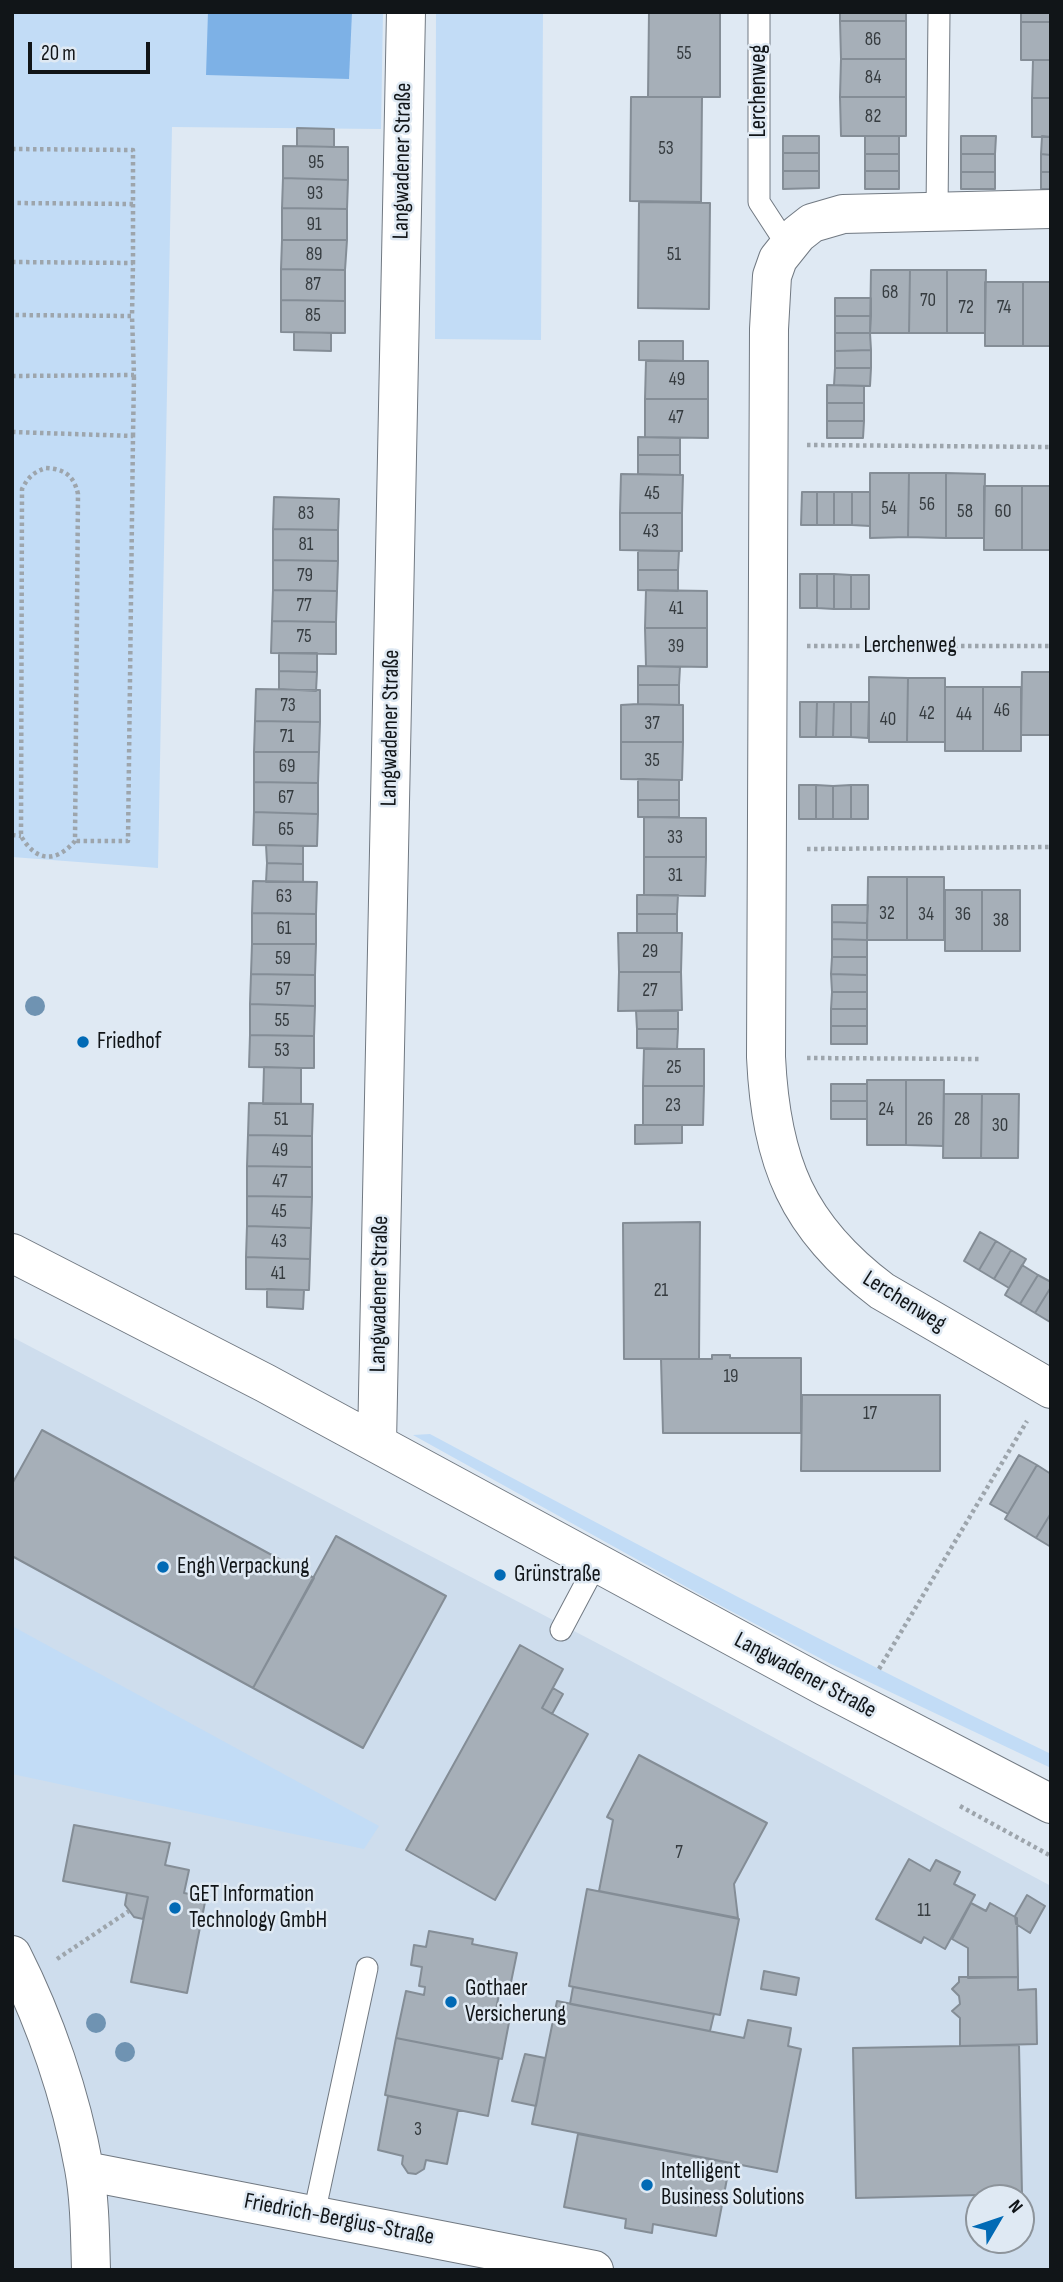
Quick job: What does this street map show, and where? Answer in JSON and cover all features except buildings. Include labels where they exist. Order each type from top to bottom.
[{"type":"street","name":"Langwadener Straße","points":[[376,1443],[406,12]]},
{"type":"street","name":"Lerchenweg","points":[[1049,1388],[882,1291],[833,1249],[798,1198],[780,1157],[771,1116],[766,1057],[770,296],[775,268],[787,245],[812,223],[835,216],[1051,209]]},
{"type":"street","name":"Langwadener Straße","points":[[12,1253],[376,1443],[596,1564],[1051,1804]]},
{"type":"street","points":[[18,1967],[57,2067],[73,2119],[85,2171],[91,2270]]},
{"type":"street","name":"Friedrich-Bergius-Straße","points":[[85,2171],[594,2270]]},
{"type":"lane","name":"Lerchenweg","points":[[759,12],[759,202],[787,245]]},
{"type":"lane","points":[[937,211],[939,12]]},
{"type":"lane","points":[[561,1629],[596,1564]]},
{"type":"lane","points":[[314,2214],[368,1968]]},
{"type":"path","points":[[12,149],[133,150],[134,375],[128,841],[75,841]]},
{"type":"path","points":[[12,204],[133,204]]},
{"type":"path","points":[[12,262],[133,263]]},
{"type":"path","points":[[12,315],[132,316]]},
{"type":"path","points":[[12,376],[134,375]]},
{"type":"path","points":[[12,432],[133,436]]},
{"type":"path","points":[[769,445],[1051,447]]},
{"type":"path","points":[[46,467],[58,468],[68,474],[75,483],[78,494],[75,841],[66,851],[53,857],[39,856],[28,848],[21,836],[22,489],[35,471],[46,467]]},
{"type":"path","name":"Lerchenweg","points":[[769,646],[1051,646]]},
{"type":"path","points":[[12,835],[21,836]]},
{"type":"path","points":[[768,849],[1051,847]]},
{"type":"path","points":[[766,1057],[982,1059]]},
{"type":"path","points":[[858,1704],[1049,1388]]},
{"type":"path","points":[[18,1967],[129,1911]]},
{"type":"shaded area","points":[[12,12],[383,12],[381,129],[172,127],[158,868],[12,857]]},
{"type":"shaded area","points":[[436,12],[543,12],[541,340],[435,339]]},
{"type":"shaded area","points":[[12,1337],[618,1654],[1051,1886],[1051,2270],[12,2270]]},
{"type":"shaded area","points":[[430,1434],[817,1637],[1051,1754],[1051,1768],[831,1664],[413,1435]]},
{"type":"shaded area","points":[[12,1626],[379,1826],[364,1849],[12,1774]]},
{"type":"water","points":[[208,12],[352,12],[349,79],[206,75]]},
{"type":"place","name":"Friedhof","points":[[83,1042]]},
{"type":"place","name":"Engh Verpackung","points":[[163,1567]]},
{"type":"place","name":"Grünstraße","points":[[500,1575]]},
{"type":"place","name":"GET Information Technology GmbH","points":[[175,1908]]},
{"type":"place","name":"Gothaer Versicherung","points":[[451,2002]]},
{"type":"place","name":"Intelligent Business Solutions","points":[[647,2185]]}]
